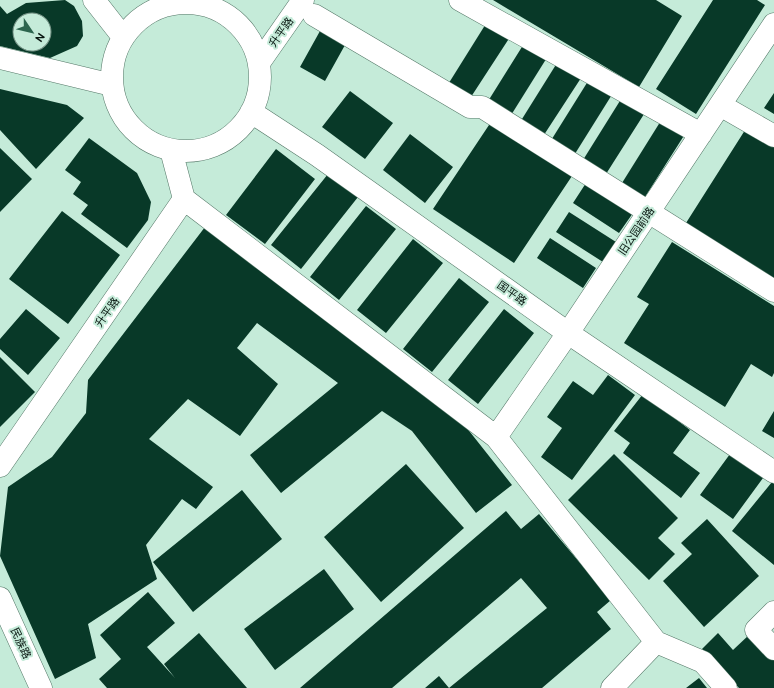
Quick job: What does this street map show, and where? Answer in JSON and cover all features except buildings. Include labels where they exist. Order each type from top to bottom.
[{"type":"street","points":[[94,0],[123,37]]},
{"type":"street","points":[[460,0],[700,134]]},
{"type":"street","points":[[187,3],[212,7],[234,20],[250,39],[259,63],[259,88],[251,112],[237,131],[218,144],[195,151],[171,150],[149,142],[131,127],[118,107],[112,85],[113,61],[123,37],[140,19],[162,7],[187,3]]},
{"type":"street","points":[[308,7],[470,107],[482,107],[774,292]]},
{"type":"street","name":"升平路","points":[[259,63],[308,7]]},
{"type":"street","name":"旧公园前路","points":[[496,437],[568,333],[774,24]]},
{"type":"street","points":[[0,58],[112,85]]},
{"type":"street","points":[[720,105],[774,136]]},
{"type":"street","name":"国平路","points":[[251,112],[317,155],[568,333],[774,472]]},
{"type":"street","points":[[171,150],[184,199],[496,437],[656,642],[703,662],[726,688]]},
{"type":"street","name":"升平路","points":[[0,466],[184,199]]},
{"type":"street","name":"民族路","points":[[0,598],[41,688]]},
{"type":"street","points":[[774,612],[756,630],[774,649]]},
{"type":"street","points":[[612,688],[656,642]]}]
